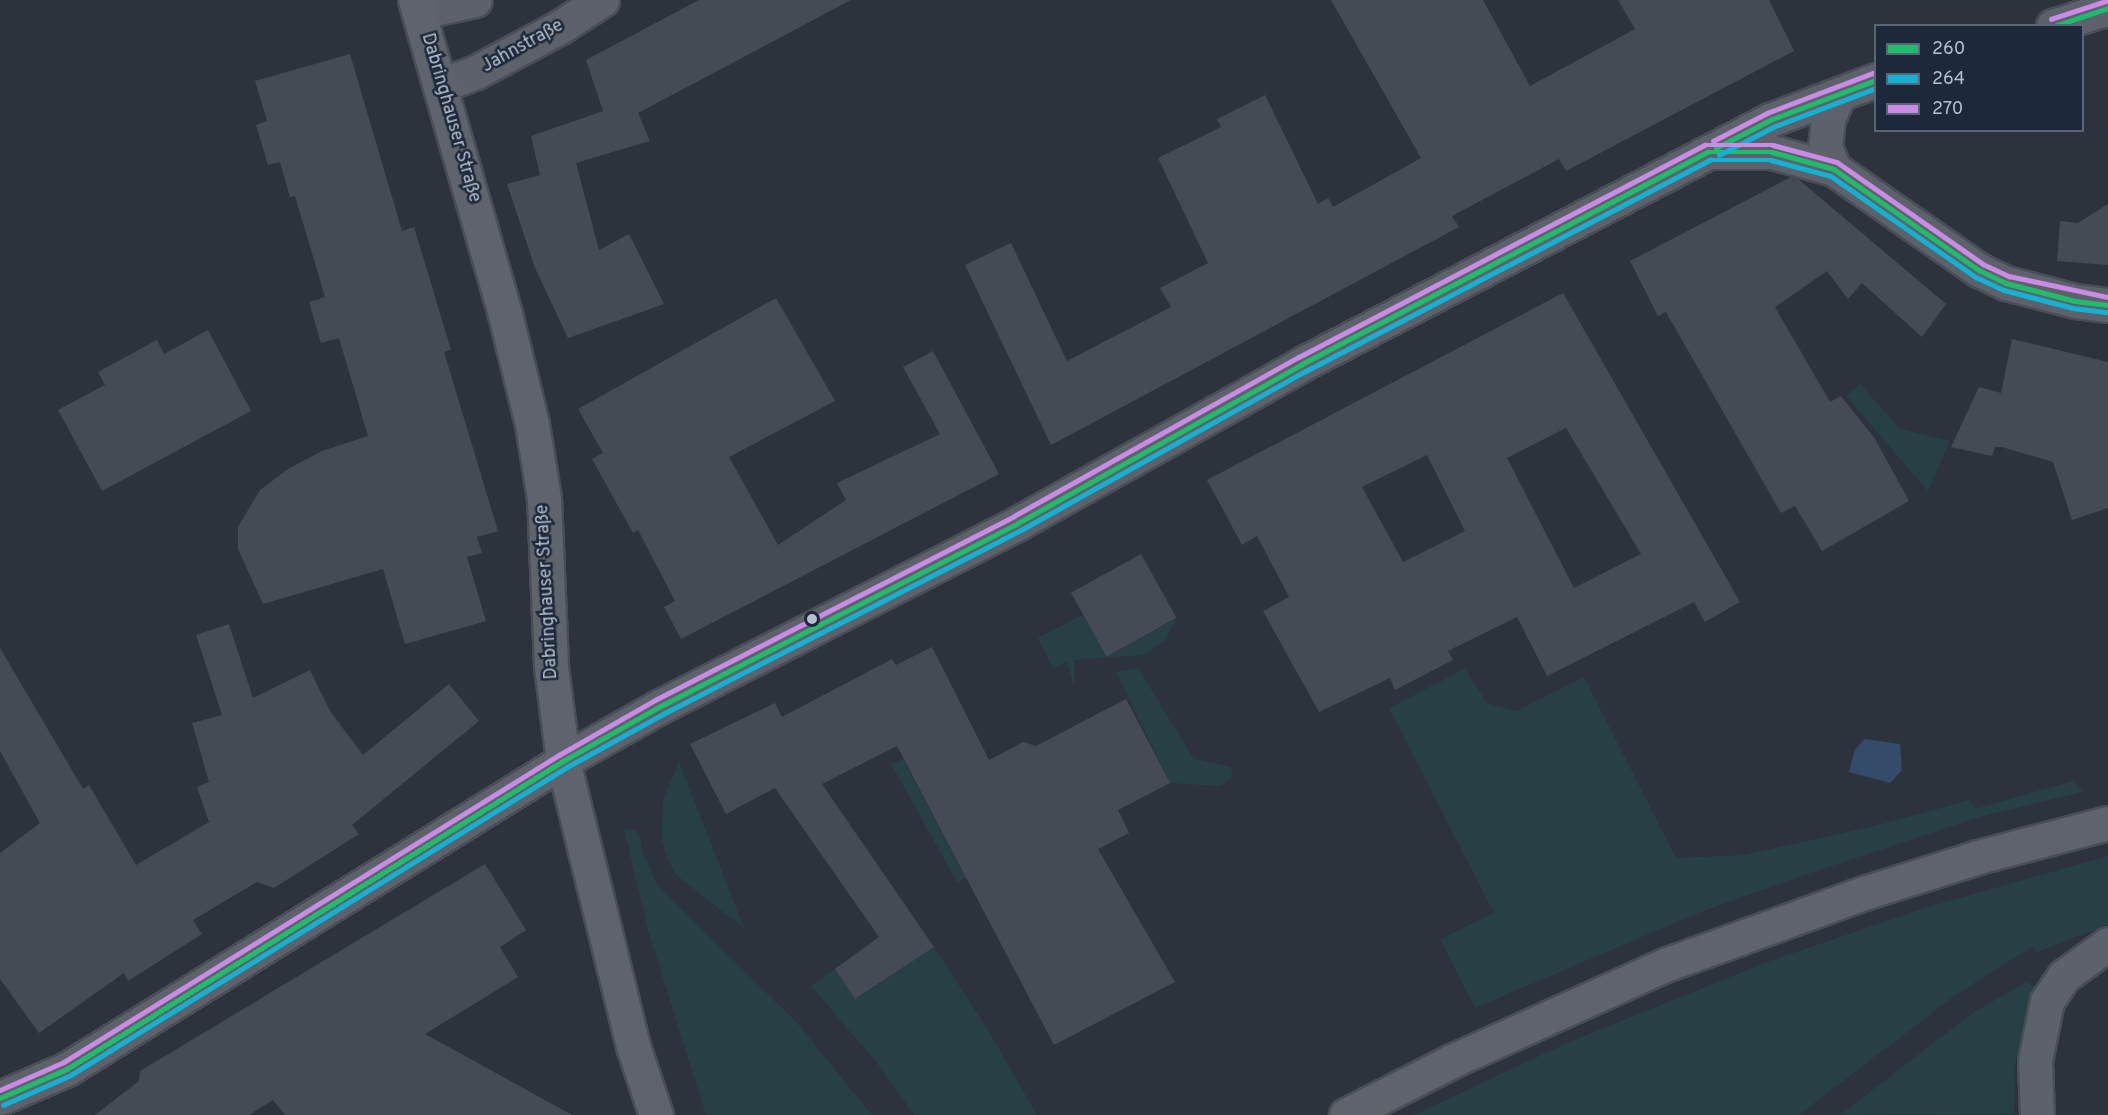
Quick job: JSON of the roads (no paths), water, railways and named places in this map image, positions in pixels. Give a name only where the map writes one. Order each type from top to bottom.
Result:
[{"type":"main road","name":"Dabringhauser Straße","points":[[417,6],[441,85],[532,424],[544,498],[551,666],[563,761],[633,1046],[656,1115]]},
{"type":"main road","points":[[1346,1115],[1452,1060],[1665,965],[1864,893],[1978,857],[2108,823]]},
{"type":"street","points":[[417,6],[475,0]]},
{"type":"street","name":"Jahnstraße","points":[[441,85],[497,61],[602,0]]},
{"type":"street","points":[[2059,24],[2108,8]]},
{"type":"street","points":[[0,1098],[67,1069],[563,761],[668,702],[1018,523],[1302,364],[1770,120],[1874,80]]},
{"type":"street","points":[[1834,169],[1825,147],[1828,119],[1839,94]]},
{"type":"street","points":[[1708,152],[1772,152],[1834,169],[1979,270],[2018,286],[2075,301],[2108,304]]},
{"type":"street","points":[[2037,1115],[2035,1061],[2047,1001],[2064,976],[2108,944]]},
{"type":"water","points":[[1865,739],[1900,744],[1902,770],[1890,783],[1849,772],[1855,749]]}]
